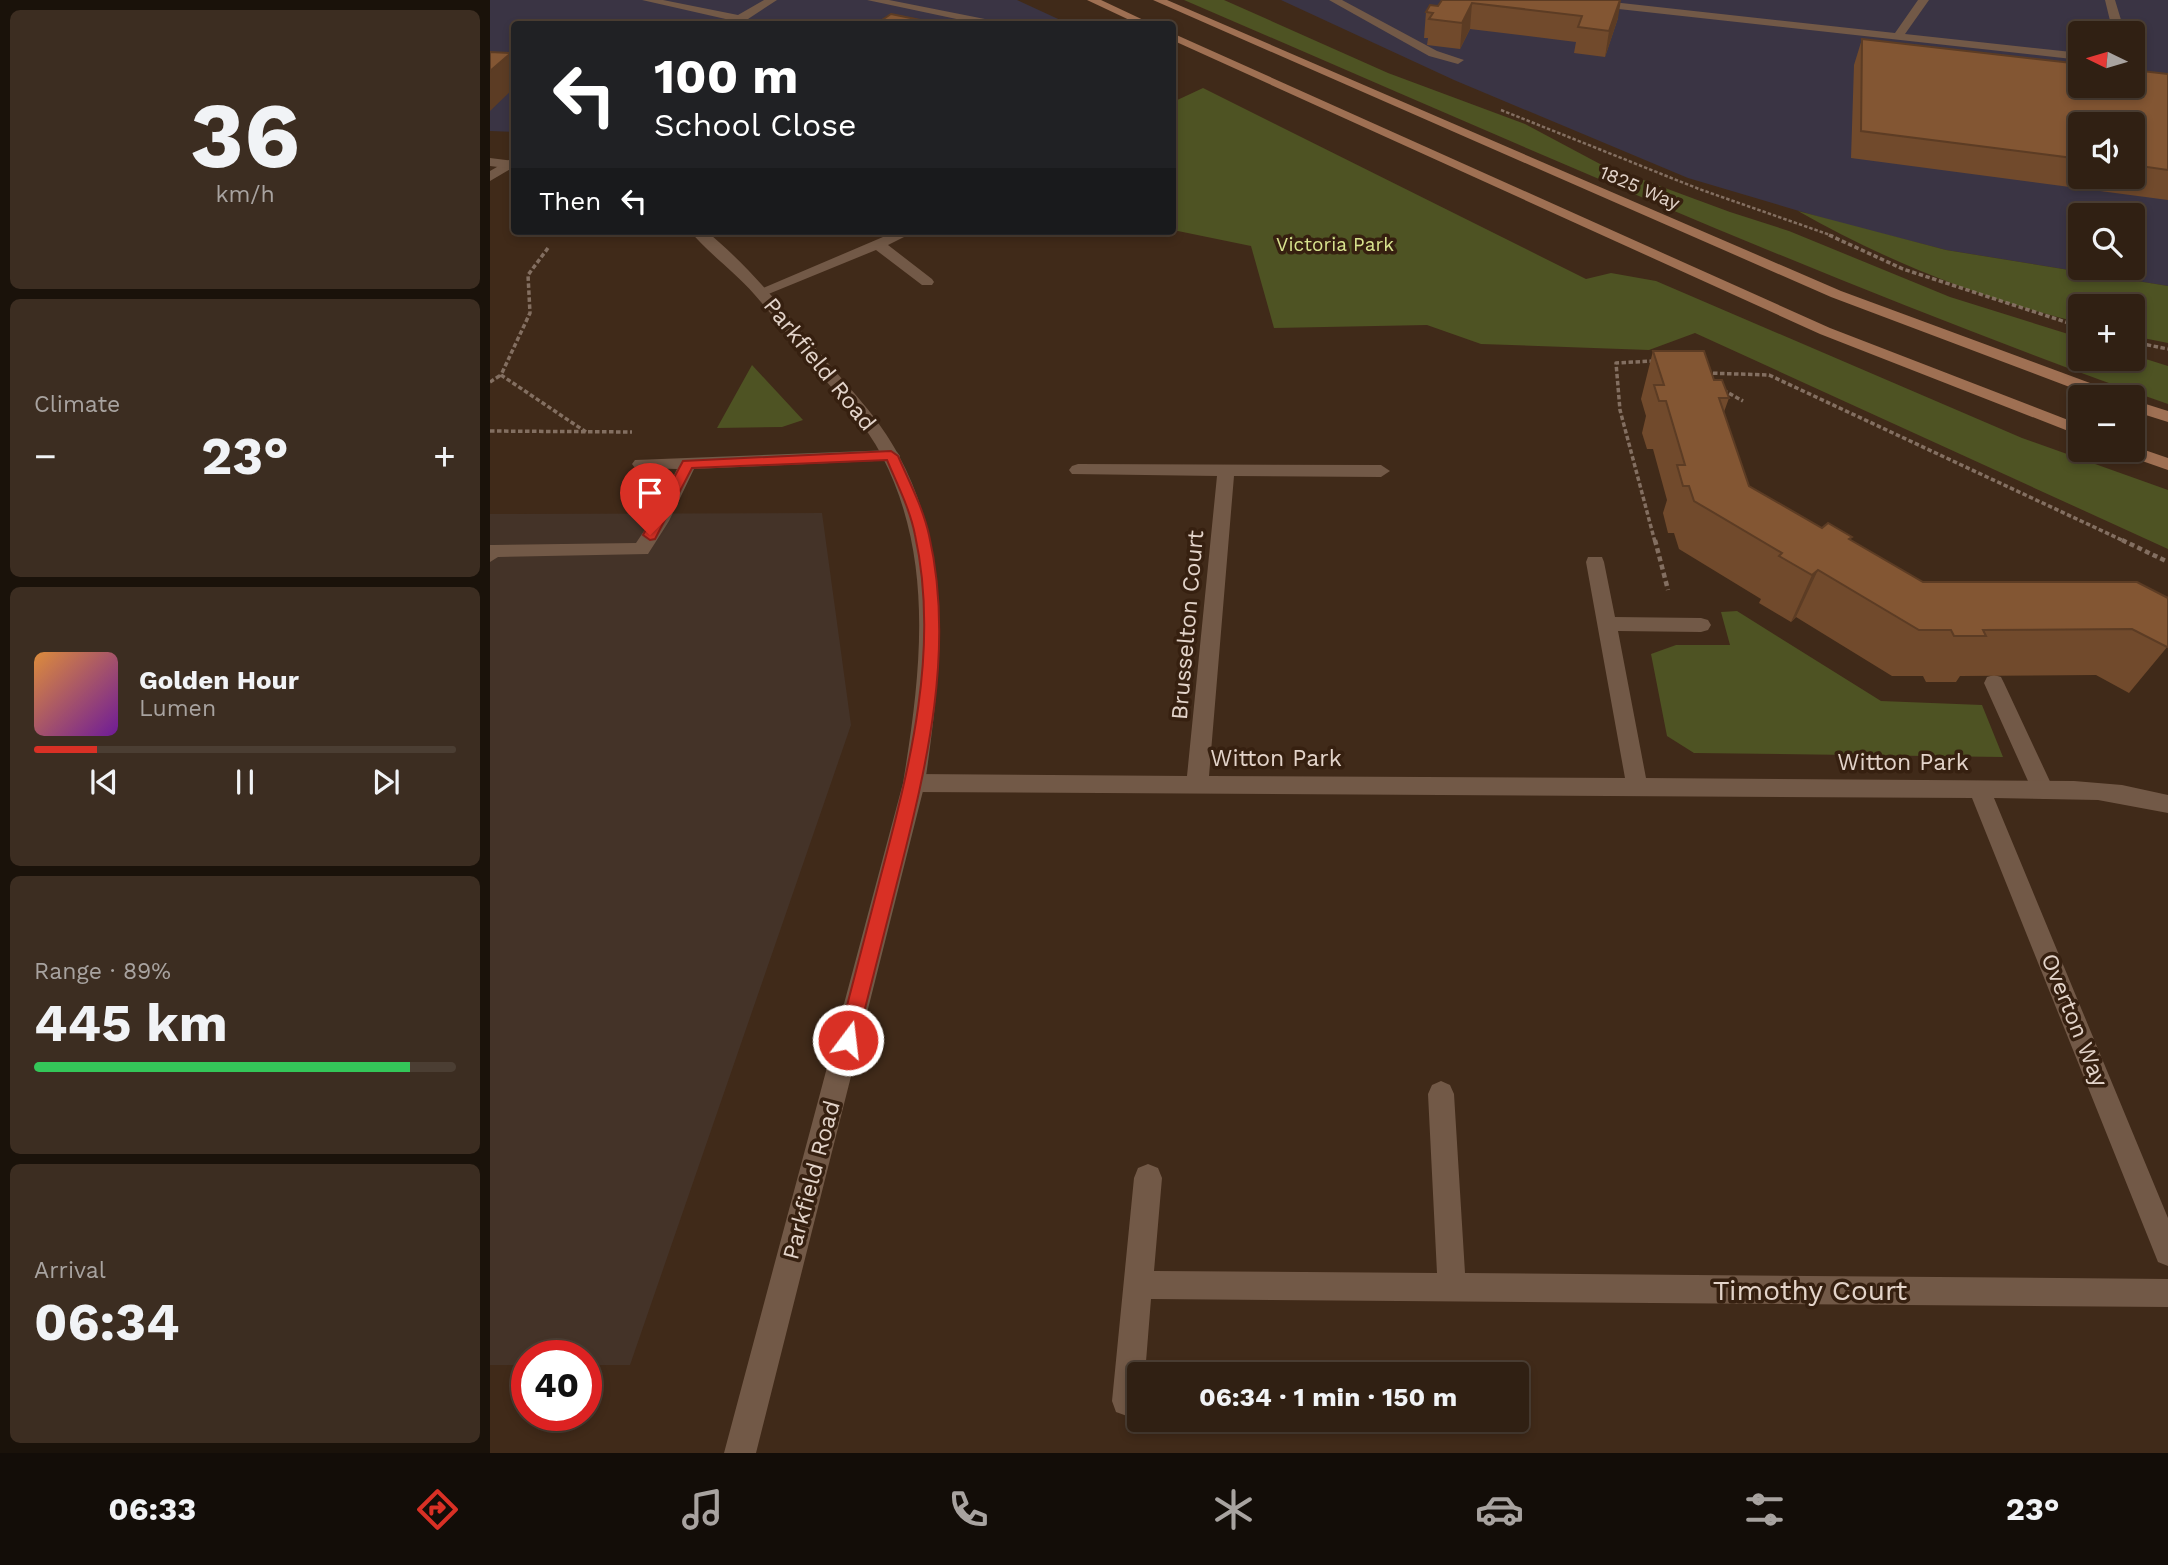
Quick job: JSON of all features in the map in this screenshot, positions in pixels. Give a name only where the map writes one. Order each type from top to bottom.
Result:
[{"type":"main road","points":[[1092,0],[1139,21]]},
{"type":"main road","name":"1825 Way","points":[[1158,0],[1836,295],[2079,385]]},
{"type":"main road","points":[[1176,38],[1825,331],[2068,426]]},
{"type":"main road","points":[[2145,409],[2168,417]]},
{"type":"main road","points":[[2145,456],[2168,464]]},
{"type":"street","points":[[647,0],[732,21]]},
{"type":"street","points":[[738,21],[772,0]]},
{"type":"street","points":[[872,0],[980,21]]},
{"type":"street","points":[[1334,0],[1433,54],[1458,60]]},
{"type":"street","points":[[1564,0],[2068,56]]},
{"type":"street","points":[[1676,13],[1679,0]]},
{"type":"street","points":[[1897,37],[1924,0]]},
{"type":"street","points":[[2110,0],[2116,21]]},
{"type":"street","points":[[490,162],[511,162]]},
{"type":"street","points":[[490,177],[511,163]]},
{"type":"street","name":"Parkfield Road","points":[[701,235],[761,292],[871,425],[891,456],[922,533],[930,586],[932,642],[928,697],[914,783],[740,1453]]},
{"type":"street","name":"Parkfield Road","points":[[761,292],[900,235]]},
{"type":"street","points":[[879,245],[927,282]]},
{"type":"street","points":[[641,464],[891,456]]},
{"type":"street","points":[[490,555],[493,551],[640,549],[660,521],[688,464]]},
{"type":"street","points":[[1078,470],[1381,471]]},
{"type":"street","name":"Brusselton Court","points":[[1197,784],[1226,470]]},
{"type":"street","points":[[1595,562],[1637,786]]},
{"type":"street","points":[[1607,624],[1701,625]]},
{"type":"street","points":[[1994,683],[2043,790]]},
{"type":"street","name":"Witton Park","points":[[914,783],[2043,790],[2099,791],[2148,798],[2168,804]]},
{"type":"street","name":"Overton Way","points":[[1979,789],[2168,1252]]},
{"type":"street","points":[[1441,1094],[1452,1287]]},
{"type":"street","points":[[1131,1362],[1148,1178]]},
{"type":"street","name":"Timothy Court","points":[[1138,1285],[2168,1293]]},
{"type":"path","points":[[1501,110],[1699,189],[1828,234],[1903,270],[2068,323]]},
{"type":"path","points":[[490,382],[501,375],[530,313],[528,275],[548,248]]},
{"type":"path","points":[[2145,344],[2168,349]]},
{"type":"path","points":[[1657,361],[1616,363],[1616,383],[1620,410],[1678,624]]},
{"type":"path","points":[[1703,372],[1769,375],[2168,562]]},
{"type":"path","points":[[501,375],[586,432]]},
{"type":"path","points":[[1722,389],[1743,401]]},
{"type":"path","points":[[490,431],[656,432],[641,464]]},
{"type":"shaded area","points":[[490,0],[1017,0],[1062,21],[511,21],[511,132],[490,131]]},
{"type":"shaded area","points":[[1281,0],[2168,0],[2168,286],[2131,280],[2145,280],[2145,203],[2068,203],[2068,270],[1946,250],[1836,222],[1688,178],[1454,80]]},
{"type":"shaded area","points":[[822,513],[851,725],[630,1365],[602,1365],[602,1340],[511,1340],[511,1365],[490,1365],[490,514]]},
{"type":"green space","points":[[1184,0],[1224,0],[1388,73],[1525,124],[1600,164],[1789,231],[1950,297],[2068,334],[2068,368],[1795,261]]},
{"type":"green space","name":"Victoria Park","points":[[1203,88],[1586,279],[1611,273],[1656,281],[2022,438],[2068,454],[2068,462],[2089,462],[2168,490],[2168,549],[1695,333],[1649,350],[1481,344],[1427,325],[1274,328],[1251,246],[1176,231],[1176,101]]},
{"type":"green space","points":[[1798,211],[1946,250],[2068,270],[2068,280],[2131,280],[2168,286],[2168,343],[2145,338],[2145,294],[2068,294],[2068,319],[1935,277]]},
{"type":"green space","points":[[2145,359],[2168,366],[2168,404],[2145,396],[2145,385],[2115,385],[2076,371],[2145,371]]},
{"type":"green space","points":[[752,365],[803,420],[782,427],[717,428]]},
{"type":"green space","points":[[1737,611],[1881,701],[1982,705],[2003,757],[1694,753],[1667,736],[1651,654],[1676,645],[1730,645],[1721,612]]},
{"type":"building","points":[[1442,0],[1620,0],[1609,31],[1578,27],[1582,16],[1472,3],[1462,23],[1429,19],[1433,13],[1426,12],[1430,5],[1438,6]]},
{"type":"building","points":[[891,14],[925,21],[880,21]]},
{"type":"building","points":[[1862,39],[2068,63],[2068,98],[2146,98],[2146,71],[2168,74],[2168,170],[2145,167],[2145,112],[2068,112],[2068,157],[1861,131]]},
{"type":"building","points":[[490,52],[511,53],[490,71]]},
{"type":"building","points":[[1653,351],[1704,351],[1714,380],[1722,380],[1729,398],[1719,398],[1749,486],[1822,528],[1828,523],[1852,537],[1849,539],[1923,582],[2137,582],[2168,598],[2168,646],[2132,629],[1983,630],[1986,636],[1954,636],[1951,630],[1919,630],[1818,570],[1812,575],[1779,556],[1782,553],[1694,501],[1689,486],[1683,486],[1677,465],[1685,465],[1666,401],[1659,401],[1654,385],[1664,385]]},
{"type":"route","points":[[650,535],[660,521],[688,464],[891,456],[907,492],[922,533],[930,586],[932,642],[928,697],[914,783],[848,1040]]}]
